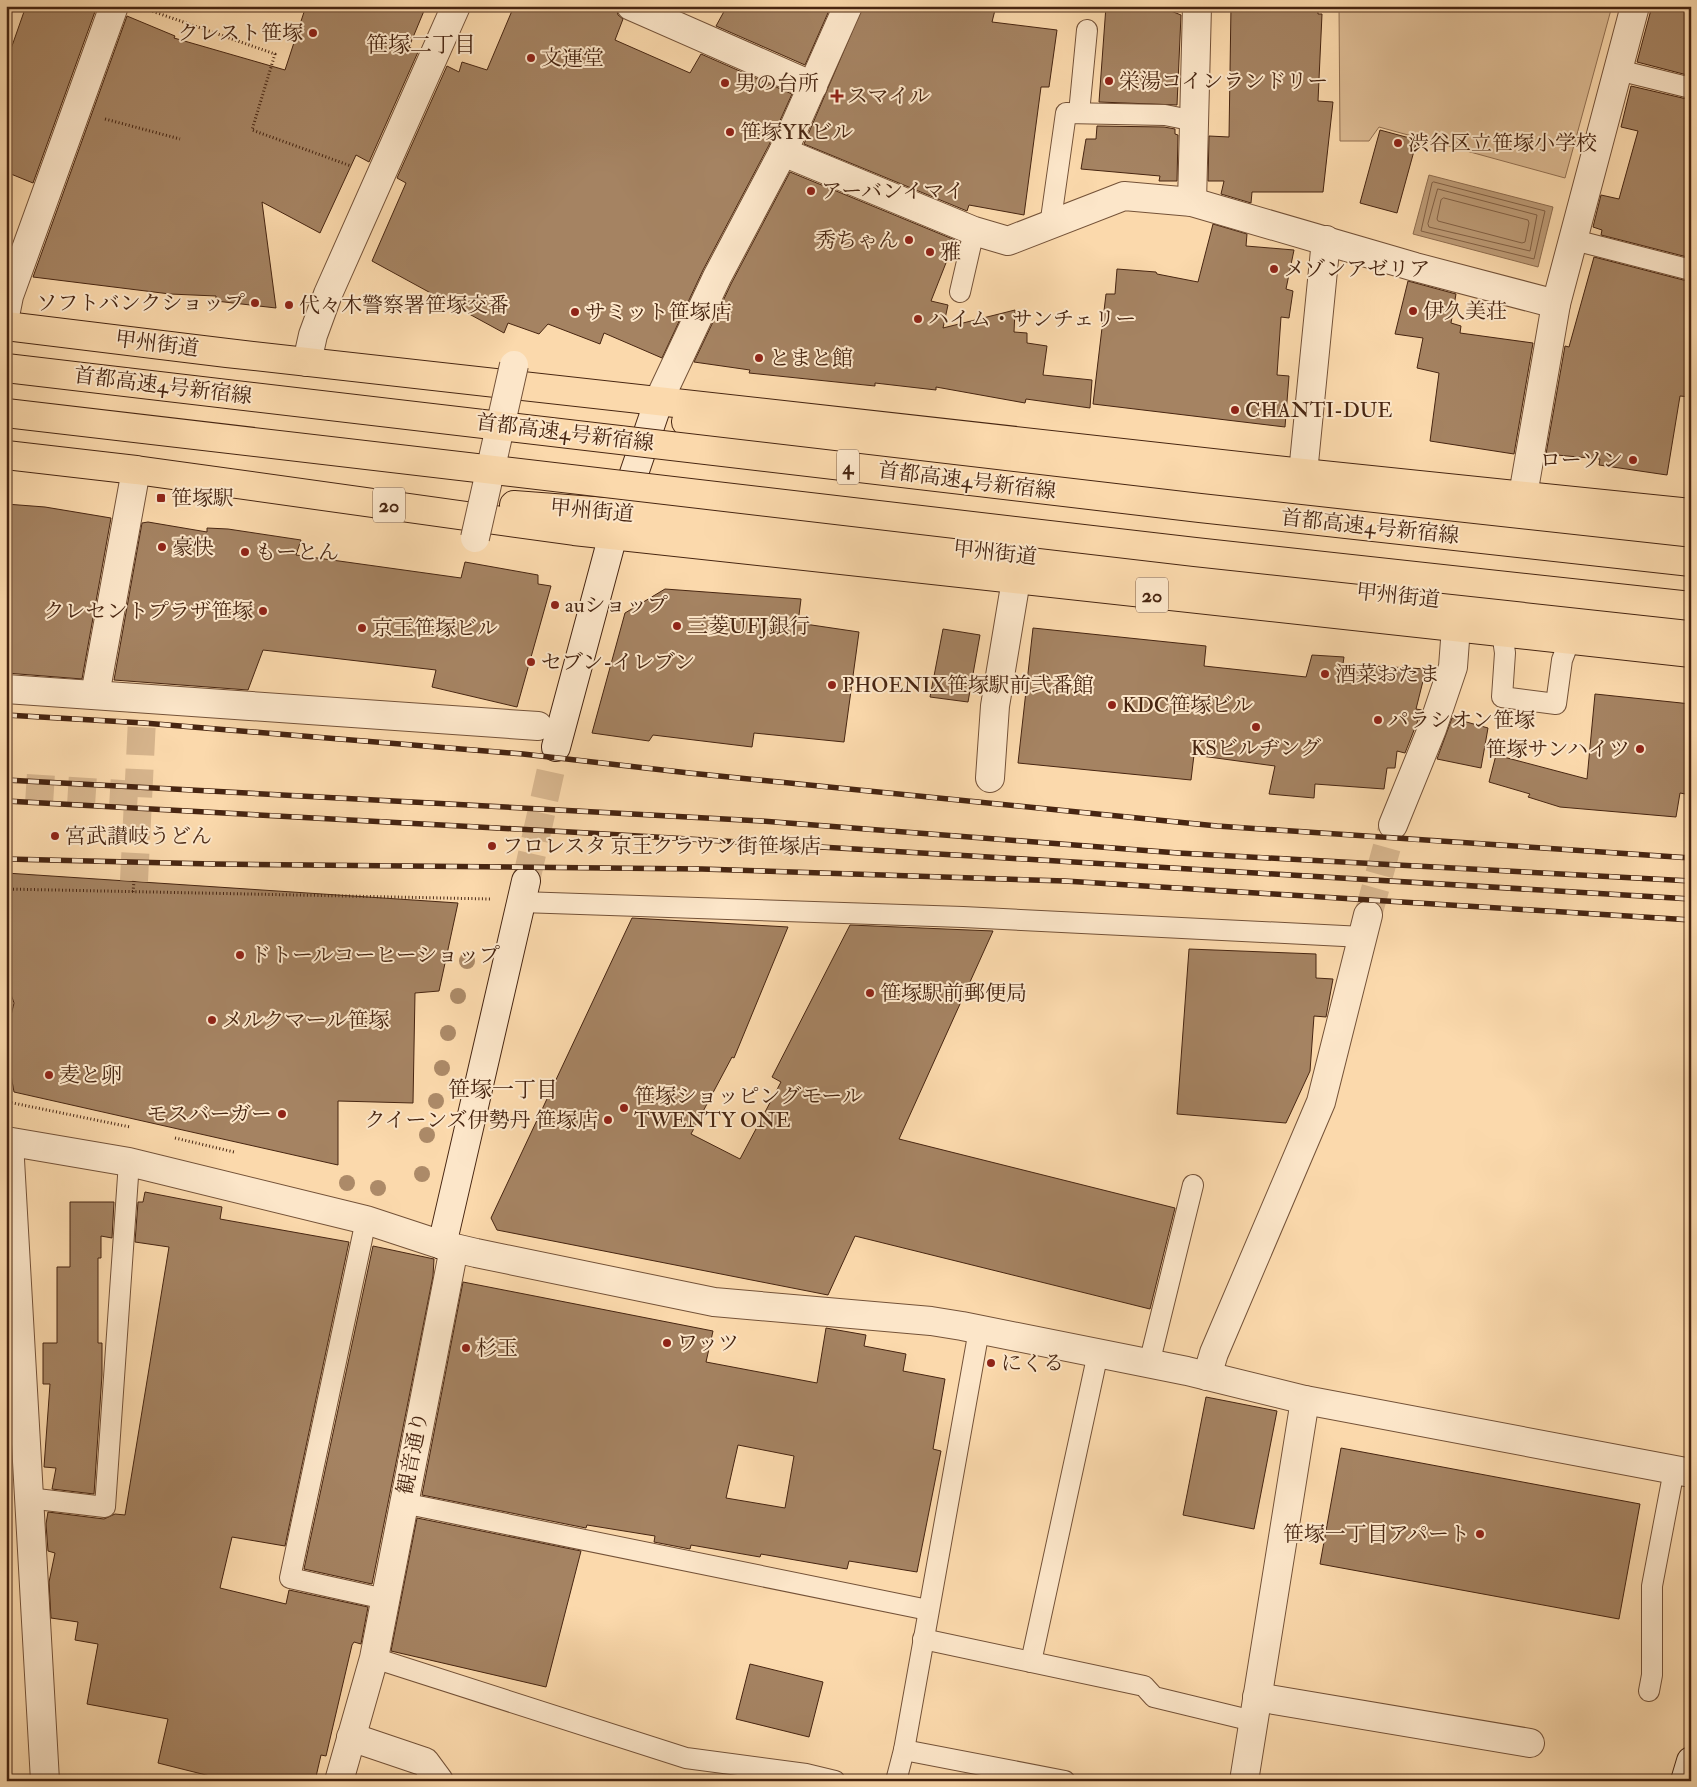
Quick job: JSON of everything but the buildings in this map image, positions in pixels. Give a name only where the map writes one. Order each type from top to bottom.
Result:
[{"type":"highway","name":"甲州街道","points":[[6,326],[308,362],[656,409],[982,456],[1213,484],[1691,536]]},
{"type":"highway","name":"首都高速4号新宿線","points":[[6,368],[1190,507],[1691,562]]},
{"type":"highway","points":[[656,409],[1691,513]]},
{"type":"highway","name":"首都高速4号新宿線","points":[[6,413],[1195,552],[1691,606]]},
{"type":"highway","name":"甲州街道","points":[[6,455],[298,492],[616,524],[973,551],[1691,628]]},
{"type":"highway","name":"20","points":[[616,524],[1016,580],[1691,653]]},
{"type":"street","points":[[6,311],[9,296],[114,6]]},
{"type":"street","points":[[308,362],[314,335],[328,294],[456,6]]},
{"type":"street","points":[[631,6],[813,86]]},
{"type":"street","points":[[556,747],[616,524],[656,409],[717,277],[783,152],[848,6]]},
{"type":"street","points":[[1192,202],[1197,6]]},
{"type":"street","points":[[1522,495],[1556,304],[1635,6]]},
{"type":"street","points":[[783,152],[974,231],[1008,241],[1124,196],[1192,202],[1415,267],[1556,304]]},
{"type":"street","points":[[1303,473],[1326,240]]},
{"type":"street","points":[[475,538],[514,366]]},
{"type":"street","points":[[95,695],[136,470]]},
{"type":"street","points":[[990,778],[995,706],[1016,580]]},
{"type":"street","points":[[1393,825],[1432,729],[1453,668],[1456,627]]},
{"type":"street","points":[[6,689],[538,726]]},
{"type":"street","name":"観音通り","points":[[339,1781],[374,1658],[448,1246],[515,894]]},
{"type":"street","points":[[1207,1376],[1214,1353],[1321,1102],[1365,926]]},
{"type":"street","points":[[44,1781],[8,1141],[129,1162],[366,1220],[448,1246],[714,1302],[930,1321],[1098,1353],[1207,1376],[1305,1400],[1683,1472]]},
{"type":"street","points":[[1244,1781],[1305,1400]]},
{"type":"street","points":[[1255,1709],[1530,1743]]},
{"type":"street","points":[[351,1737],[425,1762],[439,1781]]},
{"type":"street","points":[[1685,1781],[1691,1761]]},
{"type":"lane","points":[[1079,113],[1087,30]]},
{"type":"lane","points":[[1618,70],[1691,88]]},
{"type":"lane","points":[[1050,226],[1066,113],[1166,115],[1195,121]]},
{"type":"lane","points":[[960,292],[974,231]]},
{"type":"lane","points":[[1574,240],[1691,270]]},
{"type":"lane","points":[[1502,632],[1506,653],[1502,697],[1556,704],[1562,660],[1570,639]]},
{"type":"lane","points":[[515,894],[964,917],[1365,926]]},
{"type":"lane","points":[[28,1498],[105,1507],[129,1162]]},
{"type":"lane","points":[[1149,1364],[1193,1185]]},
{"type":"lane","points":[[366,1220],[290,1578],[385,1599]]},
{"type":"lane","points":[[896,1781],[904,1750],[978,1330]]},
{"type":"lane","points":[[1031,1662],[1098,1353]]},
{"type":"lane","points":[[1649,1690],[1652,1675],[1652,1586],[1683,1472]]},
{"type":"lane","points":[[403,1504],[928,1610]]},
{"type":"lane","points":[[923,1639],[1144,1686],[1154,1697],[1255,1709]]},
{"type":"lane","points":[[374,1658],[686,1758],[805,1778],[835,1781]]},
{"type":"lane","points":[[904,1750],[1066,1781]]},
{"type":"path","points":[[138,6],[275,54],[252,130],[379,176]]},
{"type":"path","points":[[75,112],[180,139]]},
{"type":"path","points":[[133,892],[134,881]]},
{"type":"path","points":[[6,889],[133,892],[515,894]]},
{"type":"path","points":[[6,1098],[8,1102]]},
{"type":"shaded area","points":[[1339,6],[1612,6],[1565,178],[1379,127],[1369,141],[1340,141]]},
{"type":"water","points":[[1429,175],[1553,207],[1538,267],[1413,234]]},
{"type":"tunnel","points":[[134,881],[143,699]]},
{"type":"tunnel","points":[[526,881],[556,747]]},
{"type":"tunnel","points":[[26,788],[138,795]]},
{"type":"tunnel","points":[[1368,915],[1393,825]]},
{"type":"railway","points":[[6,715],[144,723],[523,754],[689,773],[1217,826],[1691,858]]},
{"type":"railway","points":[[6,780],[761,821],[1178,853],[1691,881]]},
{"type":"railway","points":[[6,801],[588,833],[1691,899]]},
{"type":"railway","points":[[6,859],[213,864],[702,869],[1065,881],[1691,920]]},
{"type":"place","name":"クレスト笹塚","points":[[313,33]]},
{"type":"place","name":"文運堂","points":[[531,58]]},
{"type":"place","name":"栄湯コインランドリー","points":[[1109,81]]},
{"type":"place","name":"男の台所","points":[[725,83]]},
{"type":"place","name":"スマイル","points":[[837,96]]},
{"type":"place","name":"笹塚YKビル","points":[[730,132]]},
{"type":"place","name":"渋谷区立笹塚小学校","points":[[1398,143]]},
{"type":"place","name":"アーバンイマイ","points":[[811,191]]},
{"type":"place","name":"秀ちゃん","points":[[909,240]]},
{"type":"place","name":"雅","points":[[930,252]]},
{"type":"place","name":"メゾンアゼリア","points":[[1274,269]]},
{"type":"place","name":"ソフトバンクショップ","points":[[255,303]]},
{"type":"place","name":"代々木警察署笹塚交番","points":[[289,305]]},
{"type":"place","name":"伊久美荘","points":[[1413,311]]},
{"type":"place","name":"サミット笹塚店","points":[[575,312]]},
{"type":"place","name":"ハイム・サンチェリー","points":[[918,319]]},
{"type":"place","name":"とまと館","points":[[759,358]]},
{"type":"place","name":"CHANTI-DUE","points":[[1235,410]]},
{"type":"place","name":"ローソン","points":[[1633,460]]},
{"type":"place","name":"笹塚駅","points":[[161,498]]},
{"type":"place","name":"豪快","points":[[162,547]]},
{"type":"place","name":"もーとん","points":[[245,552]]},
{"type":"place","name":"auショップ","points":[[555,605]]},
{"type":"place","name":"クレセントプラザ笹塚","points":[[263,611]]},
{"type":"place","name":"三菱UFJ銀行","points":[[677,626]]},
{"type":"place","name":"京王笹塚ビル","points":[[362,628]]},
{"type":"place","name":"セブン-イレブン","points":[[531,662]]},
{"type":"place","name":"酒菜おたま","points":[[1325,674]]},
{"type":"place","name":"PHOENIX笹塚駅前弐番館","points":[[832,685]]},
{"type":"place","name":"KDC笹塚ビル","points":[[1112,705]]},
{"type":"place","name":"パラシオン笹塚","points":[[1378,720]]},
{"type":"place","name":"KSビルヂング","points":[[1256,727]]},
{"type":"place","name":"笹塚サンハイツ","points":[[1640,749]]},
{"type":"place","name":"宮武讃岐うどん","points":[[55,836]]},
{"type":"place","name":"フロレスタ 京王クラウン街笹塚店","points":[[492,846]]},
{"type":"place","name":"ドトールコーヒーショップ","points":[[240,955]]},
{"type":"place","name":"笹塚駅前郵便局","points":[[870,993]]},
{"type":"place","name":"メルクマール笹塚","points":[[212,1020]]},
{"type":"place","name":"麦と卵","points":[[49,1075]]},
{"type":"place","name":"笹塚ショッピングモール TWENTY ONE","points":[[624,1108]]},
{"type":"place","name":"モスバーガー","points":[[282,1114]]},
{"type":"place","name":"クイーンズ伊勢丹 笹塚店","points":[[608,1120]]},
{"type":"place","name":"ワッツ","points":[[667,1343]]},
{"type":"place","name":"杉玉","points":[[466,1348]]},
{"type":"place","name":"にくる","points":[[991,1363]]},
{"type":"place","name":"笹塚一丁目アパート","points":[[1480,1534]]},
{"type":"district","name":"笹塚二丁目","points":[[421,45]]},
{"type":"district","name":"笹塚一丁目","points":[[503,1090]]}]
